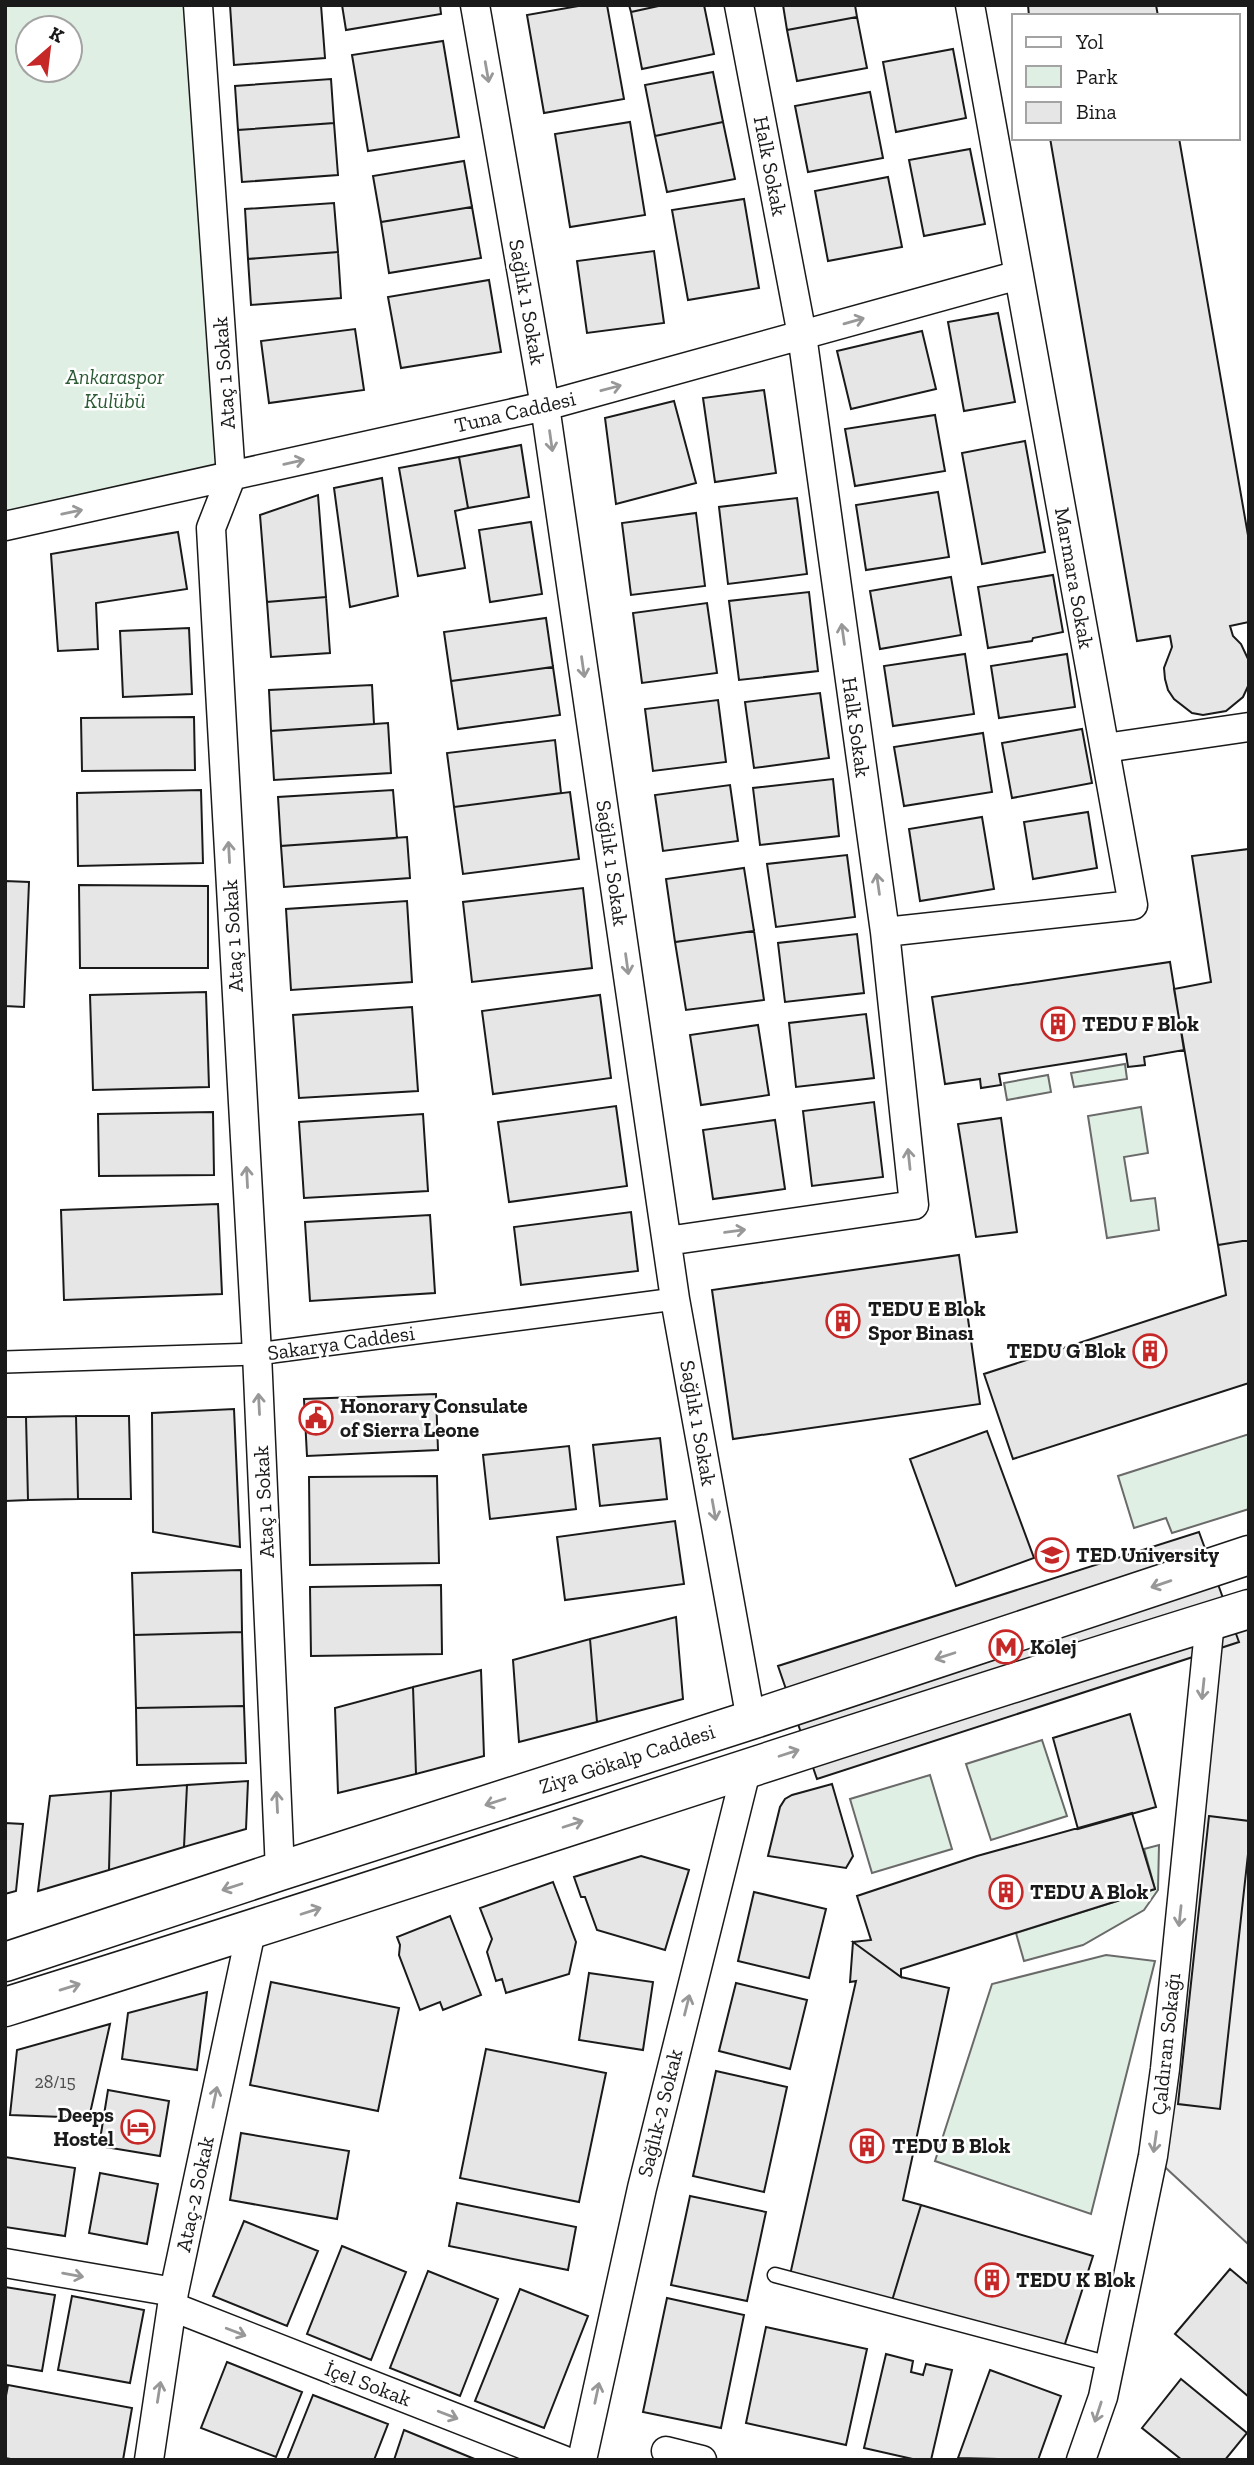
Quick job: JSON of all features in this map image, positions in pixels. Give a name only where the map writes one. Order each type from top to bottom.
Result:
[{"type":"main road","name":"Ziya Gökalp Caddesi","points":[[5,1962],[1249,1555]]},
{"type":"main road","points":[[5,2007],[251,1931],[747,1767],[1249,1609]]},
{"type":"street","name":"Ataç 1 Sokak","points":[[198,5],[231,477],[211,528],[257,1354],[280,1871]]},
{"type":"street","name":"Sağlık 1 Sokak","points":[[475,5],[545,406],[675,1299],[751,1720]]},
{"type":"street","name":"Halk Sokak","points":[[667,1241],[914,1205],[885,932],[802,335],[739,5]]},
{"type":"street","name":"Marmara Sokak","points":[[885,932],[1133,905],[970,5]]},
{"type":"street","name":"Tuna Caddesi","points":[[5,526],[545,406],[1019,275]]},
{"type":"street","points":[[1105,748],[1249,727]]},
{"type":"street","name":"Sakarya Caddesi","points":[[5,1362],[257,1354],[675,1299]]},
{"type":"street","name":"Çaldıran Sokağı","points":[[1086,2457],[1103,2397],[1153,2156],[1165,2069],[1210,1621]]},
{"type":"street","name":"Sağlık-2 Sokak","points":[[582,2460],[642,2188],[747,1767]]},
{"type":"street","name":"Ataç-2 Sokak","points":[[149,2460],[173,2300],[251,1931]]},
{"type":"street","name":"İçel Sokak","points":[[5,2263],[173,2300],[563,2460]]},
{"type":"street","points":[[666,2451],[702,2460]]},
{"type":"lane","points":[[775,2275],[1110,2364]]},
{"type":"green space","name":"Ankaraspor Kulübü","points":[[5,5],[198,5],[231,477],[5,526]]},
{"type":"green space","points":[[1125,1064],[1127,1079],[1074,1087],[1071,1073]]},
{"type":"green space","points":[[1048,1075],[1051,1092],[1007,1100],[1004,1083]]},
{"type":"green space","points":[[1141,1107],[1148,1153],[1124,1157],[1131,1201],[1155,1198],[1159,1230],[1107,1238],[1088,1116]]},
{"type":"green space","points":[[1249,1434],[1249,1509],[1172,1533],[1166,1518],[1134,1528],[1118,1476]]},
{"type":"green space","points":[[1042,1740],[1067,1816],[991,1840],[966,1764]]},
{"type":"green space","points":[[930,1775],[952,1849],[872,1873],[850,1799]]},
{"type":"green space","points":[[1159,1845],[1158,1890],[1144,1910],[1083,1945],[1024,1961],[1016,1933],[1155,1889],[1144,1849]]},
{"type":"green space","points":[[1106,1955],[1155,1961],[1091,2214],[935,2161],[992,1984]]},
{"type":"shaded area","points":[[1249,1609],[1249,2245],[1153,2156],[1210,1621]]},
{"type":"building","points":[[230,5],[321,5],[325,58],[234,65]]},
{"type":"building","points":[[342,5],[440,5],[441,14],[346,30]]},
{"type":"building","points":[[584,5],[607,5],[624,99],[544,113],[527,15]]},
{"type":"building","points":[[629,5],[663,5],[631,12]]},
{"type":"building","points":[[663,5],[704,5],[714,54],[642,69],[631,12]]},
{"type":"building","points":[[783,5],[855,5],[857,17],[787,30]]},
{"type":"building","points":[[1028,5],[1156,5],[1158,14],[1029,14]]},
{"type":"building","points":[[857,17],[867,68],[797,81],[787,30]]},
{"type":"building","points":[[443,41],[459,137],[368,151],[352,55]]},
{"type":"building","points":[[953,49],[966,118],[896,132],[883,62]]},
{"type":"building","points":[[713,72],[723,122],[655,136],[645,85]]},
{"type":"building","points":[[331,79],[334,123],[238,130],[235,86]]},
{"type":"building","points":[[870,92],[883,158],[808,172],[795,106]]},
{"type":"building","points":[[630,122],[645,215],[570,227],[555,134]]},
{"type":"building","points":[[723,122],[735,179],[667,192],[655,136]]},
{"type":"building","points":[[334,123],[338,175],[242,182],[238,130]]},
{"type":"building","points":[[1050,140],[1179,140],[1249,541],[1249,622],[1230,626],[1233,636],[1241,644],[1249,661],[1249,684],[1243,697],[1226,711],[1203,715],[1192,713],[1174,699],[1168,690],[1164,668],[1172,647],[1170,636],[1137,641]]},
{"type":"building","points":[[970,149],[985,224],[924,236],[909,160]]},
{"type":"building","points":[[464,161],[472,207],[381,222],[373,176]]},
{"type":"building","points":[[888,177],[902,247],[828,261],[815,191]]},
{"type":"building","points":[[744,199],[759,288],[688,300],[672,210]]},
{"type":"building","points":[[334,203],[338,252],[248,259],[245,209]]},
{"type":"building","points":[[472,207],[481,258],[389,273],[381,222]]},
{"type":"building","points":[[654,251],[664,323],[587,333],[577,261]]},
{"type":"building","points":[[338,252],[341,298],[251,305],[248,259]]},
{"type":"building","points":[[489,280],[501,352],[401,368],[388,297]]},
{"type":"building","points":[[998,313],[1015,402],[964,411],[948,322]]},
{"type":"building","points":[[355,329],[364,390],[269,403],[261,341]]},
{"type":"building","points":[[922,331],[936,389],[851,409],[837,351]]},
{"type":"building","points":[[764,390],[776,473],[715,482],[703,398]]},
{"type":"building","points":[[674,401],[696,483],[616,504],[605,418]]},
{"type":"building","points":[[935,415],[945,471],[855,486],[845,429]]},
{"type":"building","points":[[1025,441],[1045,552],[982,564],[962,453]]},
{"type":"building","points":[[521,445],[529,497],[468,508],[459,457]]},
{"type":"building","points":[[459,457],[468,508],[455,511],[465,568],[418,576],[399,468]]},
{"type":"building","points":[[382,478],[398,596],[350,607],[334,488]]},
{"type":"building","points":[[938,492],[949,557],[866,570],[856,505]]},
{"type":"building","points":[[318,495],[326,597],[267,602],[260,515]]},
{"type":"building","points":[[797,498],[807,574],[728,584],[719,507]]},
{"type":"building","points":[[696,513],[705,586],[631,595],[622,523]]},
{"type":"building","points":[[531,522],[542,594],[490,602],[479,530]]},
{"type":"building","points":[[178,532],[187,589],[96,603],[98,649],[58,651],[51,554]]},
{"type":"building","points":[[1053,575],[1063,632],[1033,638],[1032,641],[988,648],[978,587]]},
{"type":"building","points":[[951,577],[961,635],[880,649],[870,591]]},
{"type":"building","points":[[809,592],[818,671],[739,680],[729,601]]},
{"type":"building","points":[[326,597],[330,653],[271,657],[267,602]]},
{"type":"building","points":[[707,603],[717,673],[642,683],[633,613]]},
{"type":"building","points":[[546,618],[553,667],[451,681],[444,632]]},
{"type":"building","points":[[189,628],[192,694],[123,697],[120,631]]},
{"type":"building","points":[[965,654],[974,714],[893,726],[884,666]]},
{"type":"building","points":[[1067,654],[1075,707],[999,718],[991,666]]},
{"type":"building","points":[[553,667],[560,715],[458,729],[451,681]]},
{"type":"building","points":[[372,685],[374,724],[271,731],[269,690]]},
{"type":"building","points":[[820,693],[829,758],[754,768],[745,702]]},
{"type":"building","points":[[718,700],[726,762],[653,771],[645,709]]},
{"type":"building","points":[[194,717],[195,770],[82,771],[81,718]]},
{"type":"building","points":[[388,723],[391,773],[274,780],[271,731]]},
{"type":"building","points":[[1082,729],[1092,783],[1012,798],[1002,743]]},
{"type":"building","points":[[983,733],[992,792],[904,806],[894,747]]},
{"type":"building","points":[[555,740],[561,793],[454,807],[447,753]]},
{"type":"building","points":[[833,779],[839,836],[760,845],[753,788]]},
{"type":"building","points":[[730,785],[738,841],[663,851],[655,795]]},
{"type":"building","points":[[201,790],[203,863],[78,866],[77,793]]},
{"type":"building","points":[[393,790],[397,838],[281,846],[278,797]]},
{"type":"building","points":[[570,792],[579,859],[463,874],[454,807]]},
{"type":"building","points":[[1088,812],[1097,868],[1033,879],[1024,822]]},
{"type":"building","points":[[982,817],[994,889],[920,901],[909,829]]},
{"type":"building","points":[[407,837],[410,878],[284,887],[281,846]]},
{"type":"building","points":[[1249,849],[1249,1240],[1218,1245],[1174,989],[1211,982],[1192,856]]},
{"type":"building","points":[[847,855],[855,917],[776,927],[767,864]]},
{"type":"building","points":[[744,868],[754,931],[675,942],[666,879]]},
{"type":"building","points":[[5,881],[29,882],[24,1007],[5,1006]]},
{"type":"building","points":[[79,885],[208,886],[208,968],[80,968]]},
{"type":"building","points":[[583,888],[592,968],[472,982],[463,902]]},
{"type":"building","points":[[407,901],[412,982],[291,990],[286,909]]},
{"type":"building","points":[[754,931],[764,1000],[686,1010],[675,942]]},
{"type":"building","points":[[857,934],[864,993],[785,1002],[778,943]]},
{"type":"building","name":"TEDU F Blok","points":[[1170,962],[1184,1050],[1144,1057],[1145,1065],[1128,1067],[1126,1054],[999,1074],[1001,1085],[981,1088],[980,1079],[945,1084],[932,997]]},
{"type":"building","points":[[206,992],[209,1087],[93,1090],[90,995]]},
{"type":"building","points":[[600,995],[611,1078],[493,1094],[482,1011]]},
{"type":"building","points":[[412,1007],[418,1091],[299,1098],[293,1015]]},
{"type":"building","points":[[866,1014],[874,1078],[796,1087],[789,1023]]},
{"type":"building","points":[[758,1025],[769,1095],[701,1105],[690,1035]]},
{"type":"building","points":[[874,1102],[883,1177],[812,1186],[803,1111]]},
{"type":"building","points":[[616,1106],[627,1186],[509,1202],[498,1122]]},
{"type":"building","points":[[213,1112],[214,1175],[99,1176],[98,1114]]},
{"type":"building","points":[[423,1114],[428,1191],[304,1198],[299,1122]]},
{"type":"building","points":[[1001,1118],[1017,1232],[976,1237],[958,1124]]},
{"type":"building","points":[[775,1120],[785,1189],[713,1199],[703,1130]]},
{"type":"building","points":[[218,1204],[222,1294],[64,1300],[61,1210]]},
{"type":"building","points":[[631,1212],[638,1271],[521,1285],[514,1227]]},
{"type":"building","points":[[430,1215],[435,1293],[310,1301],[305,1222]]},
{"type":"building","name":"TEDU G Blok","points":[[1249,1240],[1249,1383],[1013,1459],[984,1374],[1226,1295],[1218,1245]]},
{"type":"building","name":"TEDU E Blok Spor Binası","points":[[959,1255],[980,1404],[733,1439],[712,1290]]},
{"type":"building","points":[[436,1394],[438,1450],[307,1456],[304,1399]]},
{"type":"building","points":[[234,1409],[240,1547],[153,1532],[152,1413]]},
{"type":"building","points":[[76,1416],[78,1499],[28,1500],[26,1417]]},
{"type":"building","points":[[76,1416],[129,1416],[131,1499],[78,1499]]},
{"type":"building","points":[[5,1417],[26,1417],[28,1500],[5,1501]]},
{"type":"building","points":[[987,1431],[1034,1558],[956,1586],[910,1459]]},
{"type":"building","points":[[660,1438],[667,1499],[600,1506],[593,1445]]},
{"type":"building","points":[[569,1446],[576,1509],[490,1519],[483,1455]]},
{"type":"building","points":[[437,1476],[439,1563],[310,1565],[309,1477]]},
{"type":"building","points":[[675,1521],[684,1584],[565,1600],[557,1537]]},
{"type":"building","name":"Kolej","points":[[1199,1532],[1239,1642],[817,1779],[778,1666]]},
{"type":"building","points":[[241,1570],[242,1632],[134,1635],[132,1573]]},
{"type":"building","points":[[441,1585],[442,1654],[311,1656],[310,1587]]},
{"type":"building","points":[[676,1617],[683,1699],[597,1722],[590,1639]]},
{"type":"building","points":[[242,1632],[244,1706],[136,1708],[134,1635]]},
{"type":"building","points":[[590,1639],[597,1722],[519,1742],[513,1660]]},
{"type":"building","points":[[481,1670],[484,1756],[416,1774],[413,1687]]},
{"type":"building","points":[[413,1687],[416,1774],[338,1793],[335,1708]]},
{"type":"building","points":[[244,1706],[246,1763],[137,1765],[136,1708]]},
{"type":"building","points":[[1130,1714],[1156,1807],[1078,1829],[1053,1738]]},
{"type":"building","points":[[248,1781],[246,1829],[184,1847],[187,1785]]},
{"type":"building","points":[[832,1784],[853,1856],[846,1868],[768,1856],[780,1807],[785,1799]]},
{"type":"building","points":[[187,1785],[184,1847],[109,1870],[111,1791]]},
{"type":"building","points":[[111,1791],[109,1870],[38,1891],[50,1796]]},
{"type":"building","name":"TEDU A Blok","points":[[1132,1813],[1155,1889],[901,1969],[901,1977],[853,1942],[871,1940],[857,1896],[977,1856]]},
{"type":"building","points":[[1209,1816],[1249,1821],[1249,1845],[1220,2109],[1178,2104]]},
{"type":"building","points":[[5,1823],[23,1824],[16,1891],[5,1894]]},
{"type":"building","points":[[641,1856],[689,1870],[665,1950],[597,1930],[585,1897],[581,1897],[574,1877]]},
{"type":"building","points":[[553,1882],[576,1942],[569,1974],[506,1993],[502,1979],[496,1981],[487,1952],[492,1939],[480,1908]]},
{"type":"building","points":[[754,1892],[826,1909],[809,1978],[738,1961]]},
{"type":"building","points":[[450,1916],[481,1995],[443,2010],[440,2002],[420,2010],[399,1955],[397,1937]]},
{"type":"building","name":"TEDU B Blok","points":[[853,1942],[901,1977],[949,1988],[903,2200],[921,2205],[891,2304],[790,2275],[856,1981],[850,1982]]},
{"type":"building","points":[[589,1973],[653,1982],[643,2050],[579,2040]]},
{"type":"building","points":[[271,1982],[399,2008],[378,2111],[250,2085]]},
{"type":"building","points":[[736,1983],[807,2000],[790,2069],[719,2051]]},
{"type":"building","points":[[207,1992],[197,2070],[122,2059],[128,2013]]},
{"type":"building","points":[[110,2024],[89,2118],[10,2115],[17,2050]]},
{"type":"building","points":[[486,2049],[606,2073],[579,2202],[460,2178]]},
{"type":"building","points":[[716,2071],[787,2087],[764,2192],[693,2176]]},
{"type":"building","points":[[108,2090],[169,2101],[160,2156],[99,2146]]},
{"type":"building","points":[[241,2133],[349,2151],[337,2219],[230,2200]]},
{"type":"building","points":[[5,2157],[75,2168],[65,2236],[5,2227]]},
{"type":"building","points":[[100,2173],[158,2184],[147,2244],[89,2233]]},
{"type":"building","points":[[690,2196],[766,2212],[747,2301],[671,2285]]},
{"type":"building","points":[[457,2203],[576,2227],[568,2270],[449,2246]]},
{"type":"building","name":"TEDU K Blok","points":[[921,2205],[1093,2256],[1063,2350],[891,2304]]},
{"type":"building","points":[[244,2221],[318,2251],[287,2326],[213,2296]]},
{"type":"building","points":[[342,2246],[406,2272],[371,2360],[307,2334]]},
{"type":"building","points":[[1230,2269],[1249,2285],[1249,2397],[1175,2334]]},
{"type":"building","points":[[428,2271],[498,2299],[460,2396],[390,2368]]},
{"type":"building","points":[[5,2287],[55,2295],[42,2371],[5,2365]]},
{"type":"building","points":[[520,2289],[588,2316],[544,2428],[475,2401]]},
{"type":"building","points":[[72,2296],[144,2310],[130,2383],[58,2370]]},
{"type":"building","points":[[667,2298],[744,2315],[721,2428],[643,2412]]},
{"type":"building","points":[[766,2327],[867,2349],[846,2445],[746,2423]]},
{"type":"building","points":[[886,2354],[913,2361],[911,2372],[923,2375],[926,2364],[952,2370],[931,2460],[917,2460],[864,2448]]},
{"type":"building","points":[[227,2362],[302,2392],[276,2457],[201,2428]]},
{"type":"building","points":[[990,2370],[1061,2396],[1038,2460],[958,2458]]},
{"type":"building","points":[[1181,2379],[1247,2433],[1225,2460],[1182,2460],[1142,2428]]},
{"type":"building","points":[[8,2385],[132,2408],[123,2460],[5,2458],[5,2401]]},
{"type":"building","points":[[313,2395],[388,2424],[374,2460],[287,2460]]},
{"type":"building","points":[[404,2430],[477,2460],[394,2460]]},
{"type":"place","name":"TEDU F Blok","points":[[1058,1024]]},
{"type":"place","name":"TEDU E Blok Spor Binası","points":[[843,1321]]},
{"type":"place","name":"TEDU G Blok","points":[[1150,1351]]},
{"type":"place","name":"Honorary Consulate of Sierra Leone","points":[[316,1418]]},
{"type":"place","name":"TED University","points":[[1052,1555]]},
{"type":"place","name":"Kolej","points":[[1006,1647]]},
{"type":"place","name":"TEDU A Blok","points":[[1006,1892]]},
{"type":"place","name":"Deeps Hostel","points":[[138,2127]]},
{"type":"place","name":"TEDU B Blok","points":[[867,2146]]},
{"type":"place","name":"TEDU K Blok","points":[[992,2280]]}]
